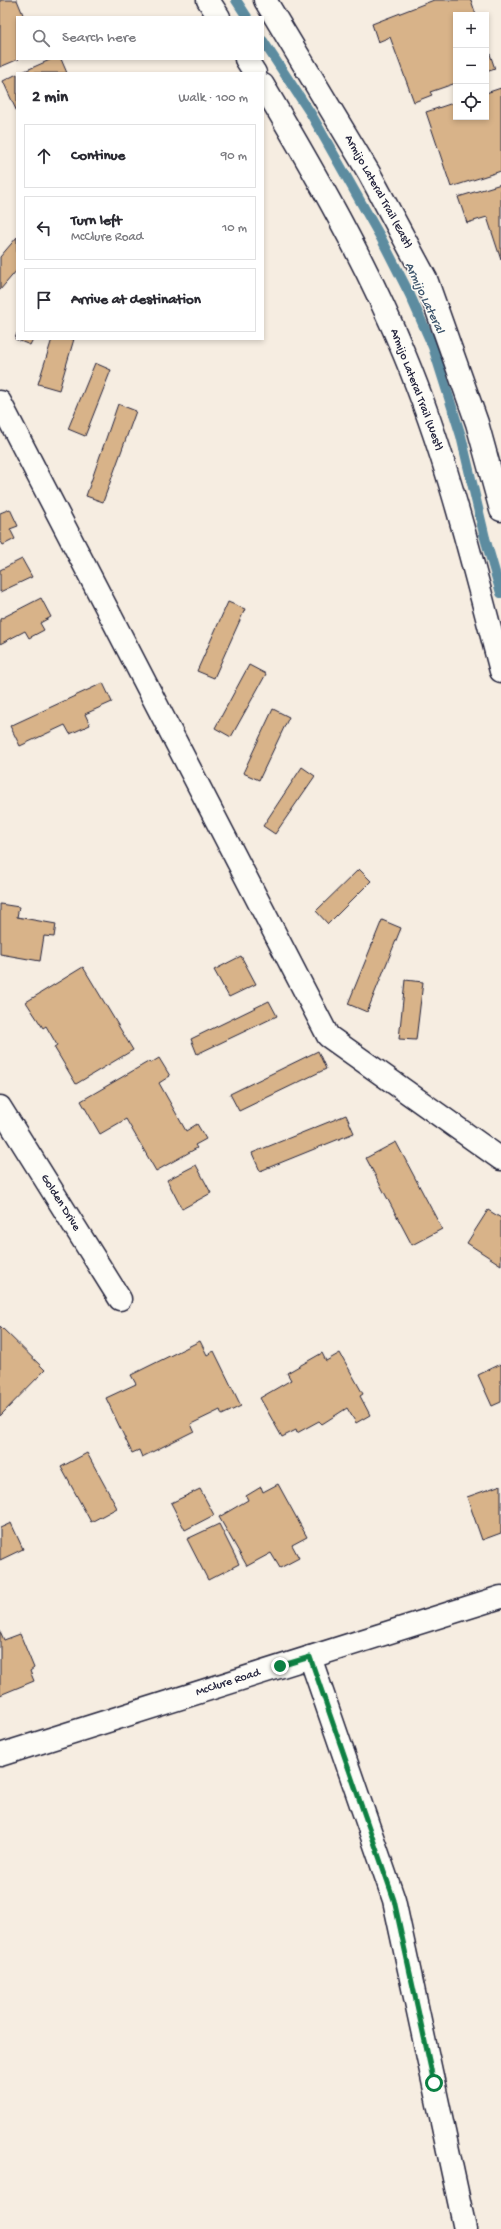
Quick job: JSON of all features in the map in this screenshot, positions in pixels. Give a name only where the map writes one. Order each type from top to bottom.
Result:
[{"type":"street","points":[[208,0],[218,16]]},
{"type":"street","name":"Armijo Lateral Trail (East)","points":[[265,0],[369,173],[426,279],[477,423],[501,510]]},
{"type":"street","points":[[247,60],[255,72]]},
{"type":"street","name":"Armijo Lateral Trail (West)","points":[[264,87],[324,187],[406,356],[450,480],[501,671]]},
{"type":"street","points":[[0,402],[328,1036],[501,1159]]},
{"type":"street","name":"Golden Drive","points":[[0,1107],[120,1299]]},
{"type":"street","name":"McClure Road","points":[[0,1755],[501,1597]]},
{"type":"street","points":[[310,1657],[394,1900],[465,2229]]},
{"type":"building","points":[[0,0],[17,0],[24,16],[16,16],[17,60],[0,67]]},
{"type":"building","points":[[434,0],[471,0],[475,12],[453,12],[453,84],[430,92],[432,95],[414,102],[390,37],[378,42],[372,24]]},
{"type":"building","points":[[489,51],[495,69],[489,71]]},
{"type":"building","points":[[50,60],[61,60],[67,72],[22,72]]},
{"type":"building","points":[[16,74],[16,110],[3,81]]},
{"type":"building","points":[[501,88],[501,171],[451,187],[426,112],[453,103],[453,120],[489,120],[489,92]]},
{"type":"building","points":[[501,184],[501,260],[487,217],[467,223],[458,197]]},
{"type":"building","points":[[16,238],[16,271],[0,290],[0,257]]},
{"type":"building","points":[[18,340],[32,340],[30,345]]},
{"type":"building","points":[[52,340],[74,340],[59,390],[38,384]]},
{"type":"building","points":[[95,363],[111,370],[85,436],[68,429]]},
{"type":"building","points":[[118,404],[136,411],[103,502],[86,496]]},
{"type":"building","points":[[10,509],[18,526],[10,529],[15,539],[3,545],[0,540],[0,513]]},
{"type":"building","points":[[22,559],[32,577],[0,592],[0,570]]},
{"type":"building","points":[[41,598],[51,617],[40,623],[44,630],[29,638],[25,631],[0,644],[0,619]]},
{"type":"building","points":[[228,602],[245,609],[214,678],[197,671]]},
{"type":"building","points":[[249,665],[266,674],[231,737],[215,728]]},
{"type":"building","points":[[103,683],[112,702],[85,714],[90,725],[70,734],[65,725],[20,746],[10,726]]},
{"type":"building","points":[[273,709],[289,717],[259,780],[243,773]]},
{"type":"building","points":[[302,767],[315,776],[275,834],[263,826]]},
{"type":"building","points":[[359,869],[371,881],[328,924],[316,911]]},
{"type":"building","points":[[0,904],[19,907],[17,917],[56,924],[54,937],[44,936],[40,961],[0,954]]},
{"type":"building","points":[[382,920],[401,928],[367,1012],[348,1004]]},
{"type":"building","points":[[241,956],[256,984],[229,997],[214,970]]},
{"type":"building","points":[[83,967],[133,1050],[76,1084],[54,1047],[57,1045],[46,1026],[43,1028],[26,1002]]},
{"type":"building","points":[[405,980],[423,982],[416,1040],[399,1039]]},
{"type":"building","points":[[269,1001],[277,1016],[197,1054],[191,1039]]},
{"type":"building","points":[[318,1051],[326,1069],[239,1111],[230,1094]]},
{"type":"building","points":[[159,1058],[170,1076],[159,1083],[186,1131],[197,1124],[206,1139],[195,1145],[197,1148],[156,1171],[126,1119],[100,1134],[81,1101],[148,1062],[151,1063]]},
{"type":"building","points":[[346,1115],[354,1133],[260,1171],[252,1153]]},
{"type":"building","points":[[396,1142],[442,1229],[412,1245],[366,1158]]},
{"type":"building","points":[[196,1165],[211,1193],[182,1209],[167,1180]]},
{"type":"building","points":[[488,1210],[501,1218],[501,1265],[467,1243]]},
{"type":"building","points":[[0,1326],[45,1370],[0,1416]]},
{"type":"building","points":[[200,1341],[207,1355],[214,1351],[241,1406],[222,1415],[220,1410],[191,1424],[194,1431],[142,1457],[139,1450],[132,1453],[106,1398],[136,1384],[131,1375]]},
{"type":"building","points":[[322,1353],[326,1361],[340,1353],[363,1394],[360,1396],[370,1415],[356,1423],[347,1408],[322,1424],[319,1421],[297,1433],[296,1430],[282,1437],[260,1398],[291,1380],[287,1373]]},
{"type":"building","points":[[501,1364],[501,1402],[492,1406],[478,1375]]},
{"type":"building","points":[[87,1453],[117,1508],[91,1522],[61,1467]]},
{"type":"building","points":[[278,1484],[307,1537],[292,1545],[299,1558],[280,1568],[271,1553],[247,1566],[219,1517],[248,1500],[246,1496],[261,1487],[263,1492]]},
{"type":"building","points":[[501,1485],[501,1533],[482,1540],[467,1497]]},
{"type":"building","points":[[200,1489],[214,1515],[185,1530],[171,1503]]},
{"type":"building","points":[[11,1523],[23,1549],[0,1560],[0,1528]]},
{"type":"building","points":[[219,1524],[239,1564],[208,1580],[187,1539]]},
{"type":"building","points":[[0,1631],[4,1640],[20,1634],[34,1668],[30,1671],[34,1681],[0,1695]]},
{"type":"waterway","name":"Armijo Lateral","points":[[236,0],[246,16]]},
{"type":"waterway","name":"Armijo Lateral","points":[[264,43],[311,114],[381,238],[410,295],[433,347],[461,436],[485,538],[501,593]]},
{"type":"route","points":[[280,1666],[310,1657],[394,1900],[434,2083]]}]
